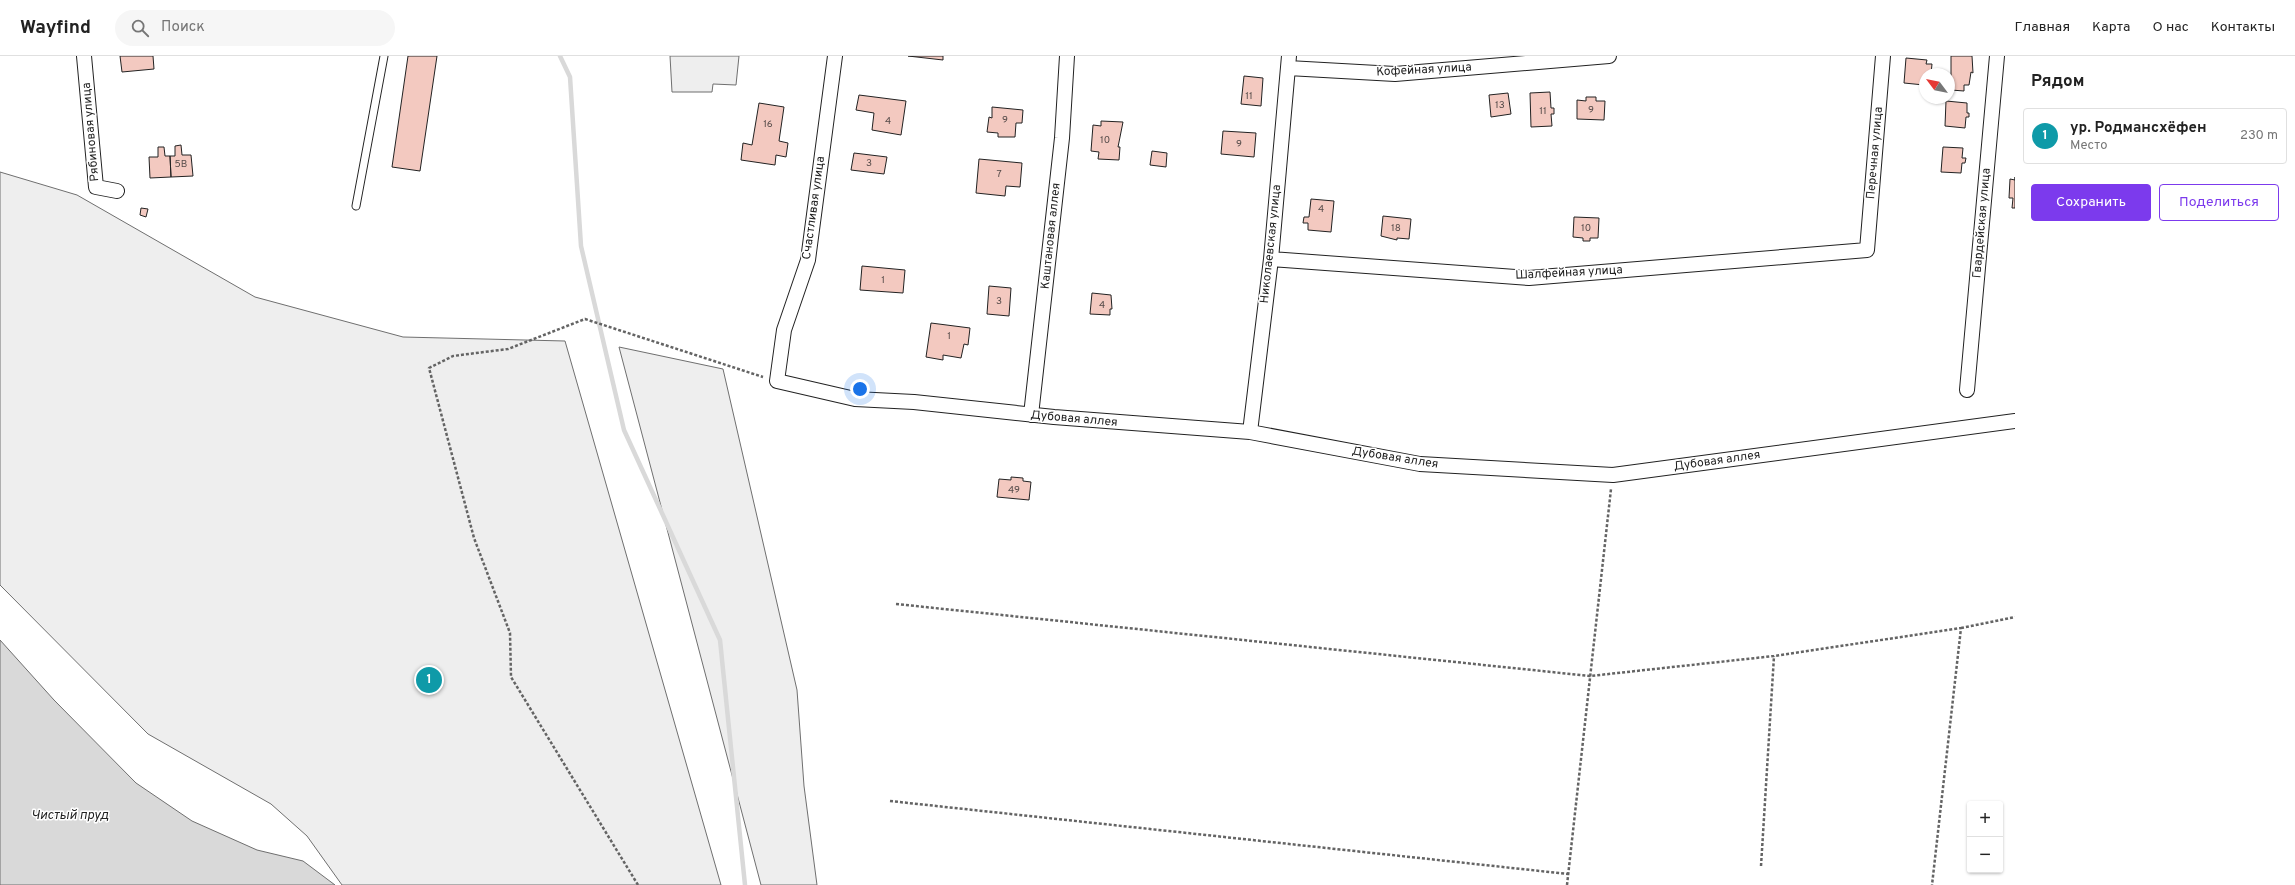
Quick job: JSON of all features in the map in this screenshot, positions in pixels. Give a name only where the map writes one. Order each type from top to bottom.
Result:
[{"type":"street","name":"Рябиновая улица","points":[[84,56],[96,187],[117,190]]},
{"type":"street","name":"Счастливая улица","points":[[777,381],[784,330],[808,260],[835,56]]},
{"type":"street","name":"Каштановая аллея","points":[[1031,415],[1062,138],[1067,56]]},
{"type":"street","name":"Кофейная улица","points":[[1288,62],[1394,74],[1609,56]]},
{"type":"street","name":"Перечная улица","points":[[1867,250],[1882,56]]},
{"type":"street","name":"Гвардейская улица","points":[[1967,390],[1997,56]]},
{"type":"street","name":"Николаевская улица","points":[[1250,432],[1271,259],[1288,62]]},
{"type":"street","name":"Шалфейная улица","points":[[1271,259],[1529,278],[1867,250]]},
{"type":"street","name":"Дубовая аллея","points":[[777,381],[855,399],[914,402],[1031,415],[1250,432],[1420,464],[1613,475],[2015,421]]},
{"type":"lane","points":[[356,206],[384,56]]},
{"type":"path","points":[[638,885],[511,678],[510,633],[474,538],[429,368],[454,356],[508,349],[585,319],[777,381]]},
{"type":"path","points":[[1567,885],[1613,475]]},
{"type":"path","points":[[896,604],[1590,676],[1774,656],[1961,628],[2015,617]]},
{"type":"path","points":[[1932,885],[1961,628]]},
{"type":"path","points":[[1761,866],[1774,656]]},
{"type":"path","points":[[890,801],[1568,874]]},
{"type":"shaded area","points":[[670,56],[739,56],[736,85],[713,84],[712,92],[672,92]]},
{"type":"shaded area","points":[[0,172],[77,195],[255,297],[403,337],[565,341],[721,885],[342,885],[307,836],[271,804],[148,734],[0,585]]},
{"type":"shaded area","points":[[619,347],[723,369],[797,690],[804,786],[817,885],[761,885]]},
{"type":"water","name":"Чистый пруд","points":[[0,640],[54,700],[136,783],[192,821],[257,850],[303,861],[335,885],[0,885]]},
{"type":"building","points":[[120,56],[153,56],[154,69],[122,72]]},
{"type":"building","points":[[408,56],[437,56],[420,171],[392,167]]},
{"type":"building","points":[[908,56],[943,56],[943,60]]},
{"type":"building","points":[[1951,56],[1972,56],[1973,73],[1971,72],[1969,85],[1964,85],[1964,91],[1955,90],[1955,68],[1951,68]]},
{"type":"building","points":[[1906,58],[1927,60],[1926,64],[1932,64],[1932,68],[1919,68],[1919,84],[1904,83]]},
{"type":"building","points":[[1244,76],[1263,78],[1261,106],[1241,104]]},
{"type":"building","points":[[1550,92],[1551,108],[1554,108],[1554,114],[1551,114],[1552,126],[1531,127],[1530,93]]},
{"type":"building","points":[[1508,93],[1511,114],[1491,117],[1489,95]]},
{"type":"building","points":[[859,95],[906,101],[901,135],[872,130],[874,113],[856,110]]},
{"type":"building","points":[[1586,97],[1596,97],[1596,101],[1605,101],[1604,120],[1577,119],[1577,100],[1586,101]]},
{"type":"building","points":[[1955,102],[1967,103],[1967,113],[1969,113],[1969,117],[1966,117],[1965,128],[1945,126],[1946,104],[1955,104]]},
{"type":"building","points":[[759,103],[784,107],[779,141],[788,143],[786,157],[776,155],[775,165],[741,160],[743,143],[752,145]]},
{"type":"building","points":[[992,107],[1023,110],[1022,123],[1016,123],[1015,137],[998,137],[998,133],[987,132],[989,117],[992,118]]},
{"type":"building","points":[[1101,121],[1123,122],[1118,147],[1120,147],[1119,160],[1098,159],[1099,152],[1091,151],[1093,125],[1101,126]]},
{"type":"building","points":[[1223,131],[1256,133],[1254,157],[1221,154]]},
{"type":"building","points":[[181,145],[182,155],[191,155],[193,176],[171,177],[170,156],[175,156],[175,146]]},
{"type":"building","points":[[158,147],[164,147],[165,156],[170,156],[171,177],[150,178],[149,157],[158,157]]},
{"type":"building","points":[[1943,147],[1963,148],[1962,158],[1966,158],[1965,163],[1962,163],[1961,173],[1941,172]]},
{"type":"building","points":[[1152,151],[1167,153],[1166,167],[1150,165]]},
{"type":"building","points":[[854,153],[887,157],[884,174],[851,170]]},
{"type":"building","points":[[979,159],[1022,163],[1020,187],[1006,186],[1005,196],[976,193]]},
{"type":"building","points":[[2010,179],[2015,180],[2015,208],[2012,208],[2013,198],[2009,198]]},
{"type":"building","points":[[1311,199],[1334,201],[1331,232],[1308,230],[1308,223],[1303,223],[1304,217],[1309,217]]},
{"type":"building","points":[[141,208],[148,209],[146,217],[140,215]]},
{"type":"building","points":[[1383,216],[1411,219],[1409,239],[1397,238],[1397,240],[1381,236]]},
{"type":"building","points":[[1574,217],[1599,218],[1598,238],[1590,238],[1590,241],[1583,241],[1583,238],[1573,237]]},
{"type":"building","points":[[862,266],[905,270],[903,293],[860,290]]},
{"type":"building","points":[[989,286],[1011,288],[1009,316],[987,314]]},
{"type":"building","points":[[1092,293],[1111,295],[1112,309],[1110,309],[1110,315],[1090,314]]},
{"type":"building","points":[[931,323],[970,328],[968,345],[964,344],[961,358],[943,355],[943,360],[926,357]]},
{"type":"building","points":[[1011,477],[1023,478],[1023,481],[1031,482],[1029,500],[997,497],[999,479],[1011,480]]},
{"type":"waterway","points":[[560,56],[570,77],[581,246],[624,430],[720,640],[745,885]]},
{"type":"place","name":"ур. Родмансхёфен","points":[[429,680]]}]
